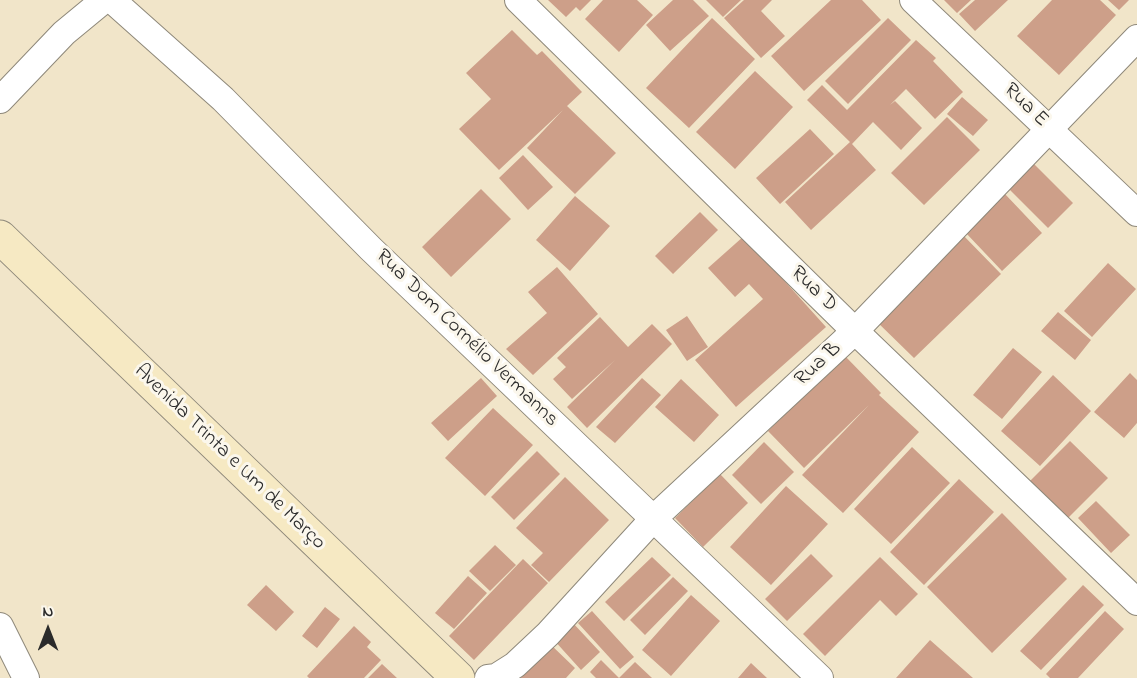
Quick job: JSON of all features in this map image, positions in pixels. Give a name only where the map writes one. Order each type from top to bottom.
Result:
[{"type":"street","points":[[0,100],[64,33],[104,0]]},
{"type":"street","name":"Rua Dom Cornélio Vermanns","points":[[111,0],[223,99],[371,249],[820,678]]},
{"type":"street","name":"Rua D","points":[[518,0],[855,332],[1137,602]]},
{"type":"street","name":"Rua E","points":[[913,0],[1137,213]]},
{"type":"street","name":"Rua B","points":[[488,678],[515,665],[548,634],[654,519],[855,332],[1048,128],[1137,38]]},
{"type":"street","name":"Avenida Trinta e Um de Março","points":[[0,237],[458,678]]},
{"type":"street","points":[[0,626],[26,678]]},
{"type":"building","points":[[548,0],[591,0],[580,11],[576,7],[566,17]]},
{"type":"building","points":[[603,0],[637,0],[653,15],[619,52],[585,19]]},
{"type":"building","points":[[673,0],[693,0],[709,16],[670,51],[646,25]]},
{"type":"building","points":[[706,0],[741,0],[723,17]]},
{"type":"building","points":[[744,0],[772,0],[761,11],[785,36],[761,58],[724,18]]},
{"type":"building","points":[[831,0],[862,0],[881,20],[804,91],[771,56]]},
{"type":"building","points":[[944,0],[971,0],[957,13]]},
{"type":"building","points":[[975,0],[1008,0],[975,31],[959,14]]},
{"type":"building","points":[[1052,0],[1100,0],[1116,15],[1059,75],[1017,36]]},
{"type":"building","points":[[1108,0],[1129,0],[1119,10]]},
{"type":"building","points":[[712,18],[755,59],[689,128],[646,88]]},
{"type":"building","points":[[888,18],[911,40],[848,104],[825,81]]},
{"type":"building","points":[[512,30],[537,55],[542,51],[582,92],[567,106],[616,153],[575,194],[527,148],[563,110],[499,170],[459,129],[491,99],[466,73]]},
{"type":"building","points":[[916,40],[936,58],[933,61],[963,92],[935,119],[906,89],[890,105],[895,101],[922,128],[901,150],[873,122],[852,144],[876,170],[811,230],[785,202],[850,142],[807,100],[822,85],[847,110]]},
{"type":"building","points":[[755,71],[793,107],[735,169],[696,132]]},
{"type":"building","points":[[962,97],[988,120],[973,136],[947,114]]},
{"type":"building","points":[[947,117],[980,150],[924,205],[891,173]]},
{"type":"building","points":[[810,129],[834,154],[780,204],[756,178]]},
{"type":"building","points":[[523,155],[553,187],[528,210],[499,178]]},
{"type":"building","points":[[1034,164],[1073,203],[1048,228],[1009,189]]},
{"type":"building","points":[[481,189],[511,219],[451,277],[422,247]]},
{"type":"building","points":[[1005,194],[1042,233],[1002,271],[965,232]]},
{"type":"building","points":[[575,196],[610,226],[570,271],[536,240]]},
{"type":"building","points":[[700,212],[718,230],[673,274],[655,256]]},
{"type":"building","points":[[961,233],[1001,274],[914,358],[873,318]]},
{"type":"building","points":[[744,236],[826,327],[736,407],[695,360],[763,299],[749,284],[735,297],[708,268]]},
{"type":"building","points":[[1108,263],[1136,289],[1092,337],[1064,311]]},
{"type":"building","points":[[557,267],[598,314],[533,375],[506,349],[547,313],[528,292]]},
{"type":"building","points":[[1058,312],[1091,340],[1075,360],[1041,331]]},
{"type":"building","points":[[687,316],[708,347],[687,361],[666,330]]},
{"type":"building","points":[[600,317],[628,347],[652,324],[672,344],[587,428],[567,407],[615,360],[572,399],[553,379],[566,367],[557,358]]},
{"type":"building","points":[[1013,348],[1042,372],[1002,419],[973,395]]},
{"type":"building","points":[[845,356],[881,393],[879,395],[919,432],[843,513],[802,475],[869,405],[804,468],[768,431]]},
{"type":"building","points":[[1130,373],[1137,380],[1137,423],[1124,438],[1094,412]]},
{"type":"building","points":[[1053,375],[1091,411],[1040,466],[1001,431]]},
{"type":"building","points":[[481,378],[497,396],[448,441],[431,423]]},
{"type":"building","points":[[642,378],[661,395],[615,443],[596,427]]},
{"type":"building","points":[[681,379],[719,415],[694,442],[655,407]]},
{"type":"building","points":[[493,408],[533,445],[485,496],[445,458]]},
{"type":"building","points":[[1070,441],[1108,478],[1067,519],[1030,481]]},
{"type":"building","points":[[764,442],[794,472],[761,504],[732,475]]},
{"type":"building","points":[[912,447],[950,483],[891,544],[854,509]]},
{"type":"building","points":[[537,451],[560,474],[514,520],[491,497]]},
{"type":"building","points":[[720,474],[748,503],[703,547],[675,518]]},
{"type":"building","points":[[565,477],[609,520],[549,582],[531,565],[543,553],[516,528]]},
{"type":"building","points":[[959,479],[994,512],[924,585],[890,552]]},
{"type":"building","points":[[786,486],[828,524],[771,585],[730,547]]},
{"type":"building","points":[[1096,501],[1130,535],[1111,553],[1078,518]]},
{"type":"building","points":[[1002,513],[1067,579],[992,653],[927,587]]},
{"type":"building","points":[[495,545],[516,565],[490,591],[469,571]]},
{"type":"building","points":[[811,554],[833,576],[787,621],[765,599]]},
{"type":"building","points":[[652,557],[671,575],[624,621],[605,602]]},
{"type":"building","points":[[880,557],[918,594],[896,616],[880,600],[825,656],[803,634]]},
{"type":"building","points":[[523,559],[548,583],[474,660],[449,636]]},
{"type":"building","points":[[468,576],[487,593],[454,629],[435,613]]},
{"type":"building","points":[[673,577],[688,591],[645,635],[630,620]]},
{"type":"building","points":[[266,585],[294,612],[276,631],[247,605]]},
{"type":"building","points":[[1083,585],[1104,605],[1041,670],[1020,651]]},
{"type":"building","points":[[691,595],[720,621],[671,676],[642,650]]},
{"type":"building","points":[[325,607],[340,619],[317,648],[302,636]]},
{"type":"building","points":[[592,611],[634,657],[620,669],[578,623]]},
{"type":"building","points":[[1105,611],[1124,629],[1078,678],[1050,678],[1046,674]]},
{"type":"building","points":[[572,622],[600,652],[581,670],[553,639]]},
{"type":"building","points":[[354,626],[371,642],[367,647],[381,660],[364,678],[309,678],[307,676]]},
{"type":"building","points":[[930,640],[973,678],[896,678]]},
{"type":"building","points":[[549,643],[575,668],[566,678],[517,678]]},
{"type":"building","points":[[601,660],[619,678],[596,678],[590,672]]},
{"type":"building","points":[[635,662],[652,678],[619,678]]},
{"type":"building","points":[[751,663],[767,678],[738,678]]},
{"type":"building","points":[[382,664],[397,678],[368,678]]}]
